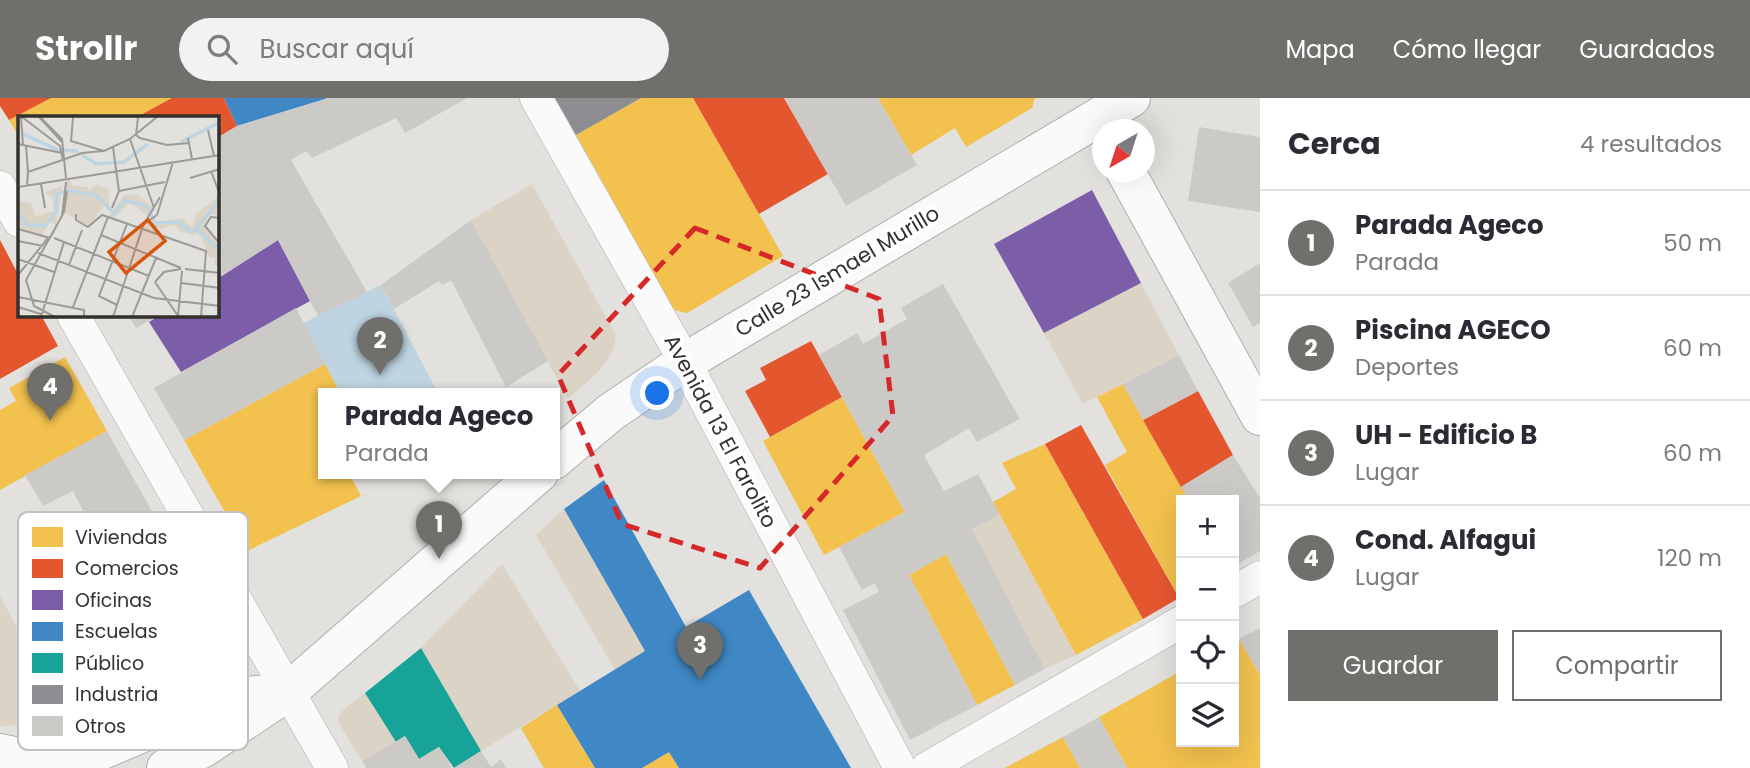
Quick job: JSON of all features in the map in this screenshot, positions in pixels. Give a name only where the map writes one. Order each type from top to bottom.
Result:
[{"type":"main road","name":"Calle 23 Ismael Murillo","points":[[560,456],[611,412],[685,362],[1095,115],[1131,98]]},
{"type":"main road","points":[[1131,182],[1260,416]]},
{"type":"main road","points":[[248,718],[289,691],[532,479]]},
{"type":"main road","points":[[248,696],[289,691]]},
{"type":"main road","points":[[14,756],[56,762],[81,759],[102,750]]},
{"type":"main road","points":[[166,768],[199,750]]},
{"type":"street","name":"Avenida 13 El Farolito","points":[[536,98],[685,362],[900,768]]},
{"type":"street","points":[[0,187],[18,219]]},
{"type":"street","points":[[74,317],[186,512]]},
{"type":"street","points":[[1239,589],[1260,577]]},
{"type":"street","points":[[248,620],[332,768]]},
{"type":"street","points":[[927,768],[1176,625]]},
{"type":"highlighted area","points":[[695,228],[879,299],[893,416],[760,568],[622,524],[558,375]]},
{"type":"shaded area","points":[[532,184],[616,335],[605,363],[568,399],[471,220]]},
{"type":"shaded area","points":[[1141,283],[1179,355],[1083,404],[1044,333]]},
{"type":"shaded area","points":[[564,509],[645,651],[615,670],[536,535]]},
{"type":"shaded area","points":[[1000,515],[1076,655],[1045,669],[972,529]]},
{"type":"shaded area","points":[[502,564],[580,691],[481,751],[421,648]]},
{"type":"shaded area","points":[[0,596],[18,629],[18,725],[0,726]]},
{"type":"shaded area","points":[[365,693],[396,742],[362,761],[338,718],[341,712]]},
{"type":"water","points":[[381,285],[435,388],[337,388],[303,323]]},
{"type":"building: Viviendas","points":[[51,98],[173,98],[139,116],[18,116],[18,135],[9,120]]},
{"type":"building: Viviendas","points":[[641,98],[693,98],[783,256],[687,313],[674,310],[576,135]]},
{"type":"building: Viviendas","points":[[878,98],[1035,98],[1032,108],[966,147],[955,128],[911,155]]},
{"type":"building: Viviendas","points":[[65,357],[107,431],[0,490],[0,410],[16,401],[9,388]]},
{"type":"building: Viviendas","points":[[325,364],[337,388],[318,388],[318,479],[352,479],[361,496],[248,551],[248,512],[225,512],[184,440]]},
{"type":"building: Viviendas","points":[[1123,384],[1186,495],[1176,495],[1176,593],[1105,465],[1127,452],[1097,397]]},
{"type":"building: Viviendas","points":[[842,397],[905,512],[824,555],[763,441]]},
{"type":"building: Viviendas","points":[[1045,444],[1143,619],[1076,655],[993,502],[1016,489],[1002,463]]},
{"type":"building: Viviendas","points":[[946,554],[1015,685],[977,705],[909,575]]},
{"type":"building: Viviendas","points":[[1239,639],[1260,675],[1260,768],[1127,768],[1099,717],[1176,674],[1176,747],[1239,747]]},
{"type":"building: Viviendas","points":[[557,705],[595,768],[544,768],[521,728]]},
{"type":"building: Viviendas","points":[[1063,737],[1080,768],[1005,768]]},
{"type":"building: Viviendas","points":[[669,752],[679,768],[642,768]]},
{"type":"building: Comercios","points":[[0,98],[51,98],[9,120],[0,106]]},
{"type":"building: Comercios","points":[[172,98],[224,98],[237,126],[219,137],[219,116],[139,116]]},
{"type":"building: Comercios","points":[[693,98],[784,98],[828,174],[759,214]]},
{"type":"building: Comercios","points":[[0,240],[18,274],[18,317],[42,317],[58,346],[0,379]]},
{"type":"building: Comercios","points":[[811,341],[842,397],[770,437],[745,391],[766,380],[760,368]]},
{"type":"building: Comercios","points":[[1198,391],[1233,455],[1181,487],[1143,420]]},
{"type":"building: Comercios","points":[[1081,425],[1176,593],[1176,600],[1143,619],[1045,444]]},
{"type":"building: Oficinas","points":[[1092,190],[1141,283],[1044,333],[994,244]]},
{"type":"building: Oficinas","points":[[278,240],[310,301],[181,372],[149,322],[157,317],[219,317],[219,278]]},
{"type":"building: Escuelas","points":[[224,98],[326,98],[326,99],[237,126]]},
{"type":"building: Escuelas","points":[[604,480],[686,627],[749,590],[851,768],[679,768],[669,752],[642,768],[595,768],[557,705],[645,651],[564,509]]},
{"type":"building: Público","points":[[421,648],[481,751],[454,768],[439,747],[419,759],[405,736],[396,742],[365,693]]},
{"type":"building: Industria","points":[[555,98],[641,98],[576,135]]},
{"type":"building: Otros","points":[[328,98],[467,98],[405,133],[396,118],[312,158],[306,151],[291,160],[367,292],[318,316],[278,240],[219,278],[219,137],[237,126]]},
{"type":"building: Otros","points":[[784,98],[878,98],[917,165],[846,206]]},
{"type":"building: Otros","points":[[1199,127],[1260,137],[1260,212],[1188,201]]},
{"type":"building: Otros","points":[[471,220],[548,361],[506,387],[451,280],[442,285],[439,281],[394,309],[381,285]]},
{"type":"building: Otros","points":[[1260,263],[1260,323],[1253,327],[1228,283]]},
{"type":"building: Otros","points":[[943,284],[1020,419],[977,442],[969,428],[924,455],[944,491],[978,474],[1000,515],[972,529],[1045,669],[1015,685],[946,554],[909,575],[977,705],[910,740],[843,610],[879,592],[875,583],[862,590],[839,547],[905,512],[819,355],[857,333],[863,344],[907,319],[901,308]]},
{"type":"building: Otros","points":[[296,308],[325,364],[184,440],[154,388]]},
{"type":"building: Otros","points":[[129,317],[156,317],[136,328]]},
{"type":"building: Otros","points":[[1179,355],[1198,391],[1143,420],[1123,384]]},
{"type":"building: Otros","points":[[107,431],[153,512],[84,512],[73,491],[43,506],[25,475]]},
{"type":"building: Otros","points":[[1233,455],[1260,498],[1260,551],[1239,563],[1239,495],[1186,495],[1181,487]]},
{"type":"building: Otros","points":[[1260,628],[1260,675],[1239,639]]},
{"type":"building: Otros","points":[[1099,717],[1127,768],[1080,768],[1063,737]]},
{"type":"building: Otros","points":[[405,736],[419,759],[439,747],[452,768],[366,768],[362,761]]},
{"type":"building: Otros","points":[[481,751],[491,767],[501,759],[506,768],[454,768]]},
{"type":"place","name":"Piscina AGECO","points":[[380,375]]},
{"type":"place","name":"Cond. Alfagui","points":[[50,421]]},
{"type":"place","name":"Parada Ageco","points":[[439,559]]},
{"type":"place","name":"UH - Edificio B","points":[[700,680]]}]
